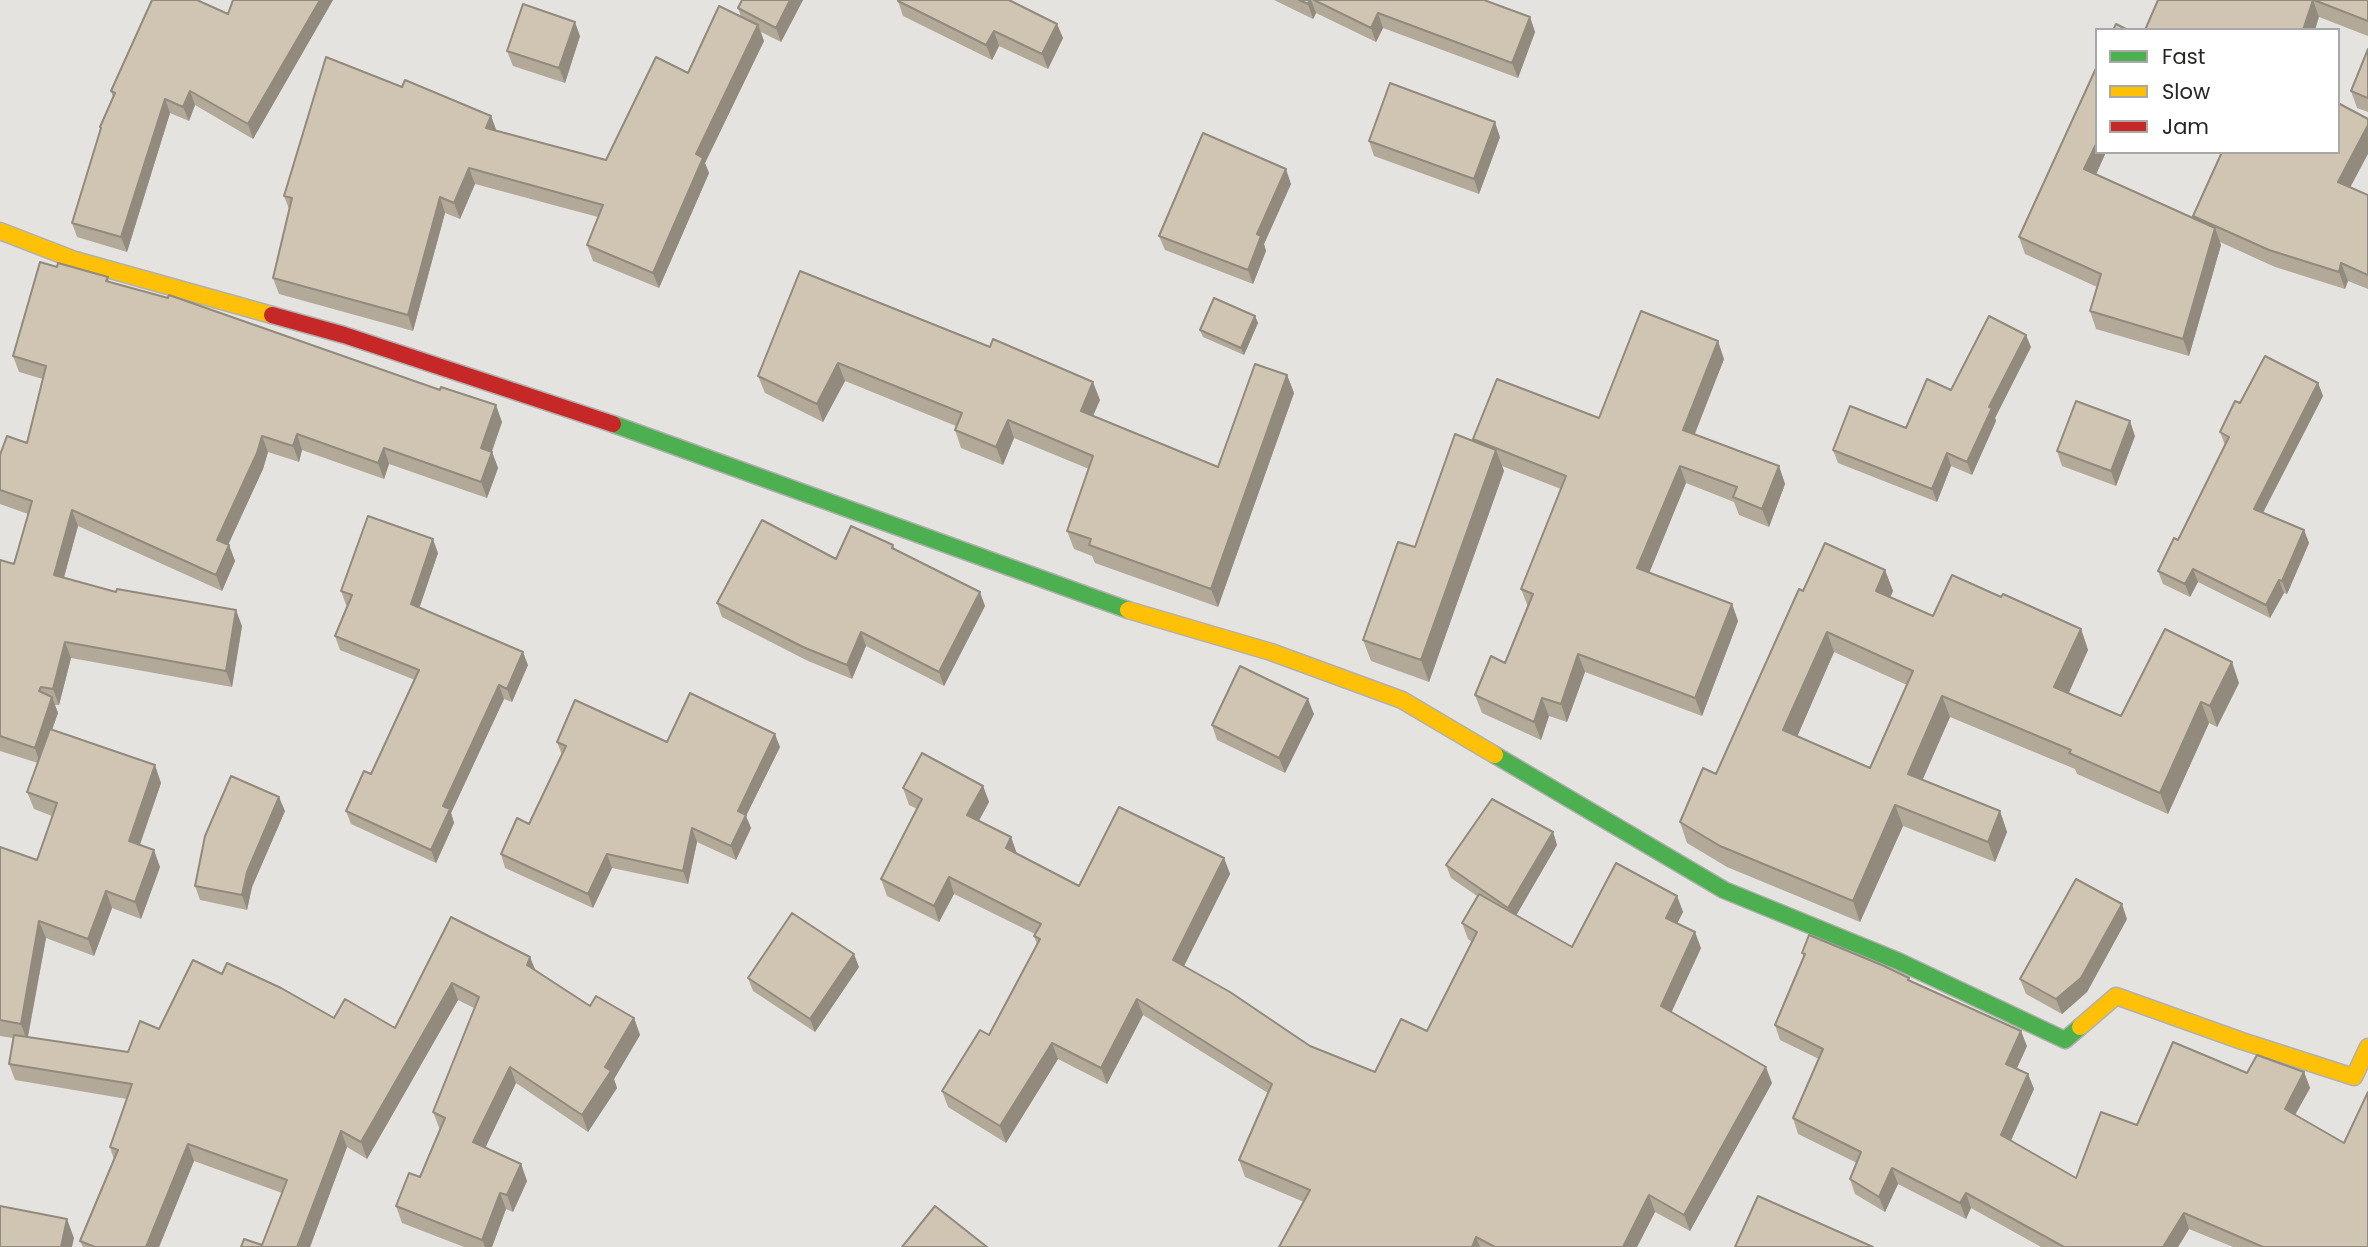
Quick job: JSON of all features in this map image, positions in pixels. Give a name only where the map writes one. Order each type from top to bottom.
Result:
[{"type":"street","points":[[0,231],[75,260],[344,335],[601,420],[1150,618],[1271,652],[1402,700],[1724,890],[1898,961],[2065,1040],[2116,996],[2354,1077],[2368,1047]]},
{"type":"building","points":[[152,0],[197,0],[228,14],[233,0],[320,0],[248,124],[190,91],[183,107],[165,99],[121,237],[72,223],[100,127],[115,93],[111,91]]},
{"type":"building","points":[[742,0],[790,0],[776,28],[738,8]]},
{"type":"building","points":[[898,0],[1009,0],[1057,24],[1042,54],[994,31],[986,45]]},
{"type":"building","points":[[1314,0],[1484,0],[1530,17],[1512,63],[1378,13],[1371,28]]},
{"type":"building","points":[[2158,0],[2313,0],[2304,28],[2146,28]]},
{"type":"building","points":[[2314,0],[2368,0],[2368,21]]},
{"type":"building","points":[[523,4],[575,22],[559,68],[507,51]]},
{"type":"building","points":[[719,6],[758,25],[696,154],[703,158],[653,273],[587,245],[603,205],[469,168],[454,203],[440,197],[408,315],[273,278],[292,198],[284,196],[326,57],[402,87],[405,80],[491,116],[486,128],[606,160],[656,57],[688,73]]},
{"type":"building","points":[[2368,49],[2368,98],[2351,91]]},
{"type":"building","points":[[2095,70],[2095,146],[2084,169],[2215,228],[2183,339],[2090,311],[2101,274],[2019,237]]},
{"type":"building","points":[[1390,83],[1495,122],[1474,179],[1369,141]]},
{"type":"building","points":[[2340,104],[2368,119],[2368,125],[2338,182],[2368,195],[2368,275],[2341,263],[2339,272],[2269,250],[2193,216],[2221,154],[2340,154]]},
{"type":"building","points":[[1203,133],[1286,169],[1257,234],[1261,236],[1248,270],[1159,236]]},
{"type":"building","points":[[40,262],[57,267],[58,263],[108,277],[106,281],[168,298],[169,295],[440,390],[441,387],[496,405],[481,448],[492,452],[481,482],[384,448],[378,463],[297,434],[293,446],[262,436],[257,453],[217,540],[229,545],[216,575],[72,510],[54,575],[116,592],[117,589],[236,610],[226,671],[65,642],[53,689],[41,687],[39,691],[52,697],[35,748],[0,736],[0,560],[14,564],[32,501],[0,490],[0,455],[7,436],[27,443],[46,366],[13,356]]},
{"type":"building","points":[[800,271],[990,347],[993,339],[1093,382],[1081,411],[1218,467],[1255,364],[1287,375],[1211,589],[1089,545],[1091,539],[1067,531],[1093,456],[1008,420],[996,447],[955,430],[962,413],[838,363],[817,404],[758,376]]},
{"type":"building","points":[[1214,298],[1255,316],[1241,348],[1200,330]]},
{"type":"building","points":[[1641,311],[1718,341],[1683,430],[1779,466],[1762,509],[1733,497],[1737,487],[1680,466],[1637,568],[1732,604],[1695,698],[1578,654],[1561,704],[1542,698],[1534,722],[1475,695],[1491,656],[1505,663],[1533,594],[1521,589],[1566,476],[1473,439],[1497,379],[1599,418]]},
{"type":"building","points":[[1989,316],[2026,335],[1989,407],[1992,408],[1967,462],[1947,453],[1932,489],[1833,450],[1850,406],[1906,428],[1927,379],[1951,390]]},
{"type":"building","points":[[2265,356],[2318,383],[2254,509],[2304,530],[2282,581],[2279,580],[2266,605],[2193,569],[2185,584],[2158,571],[2174,538],[2178,540],[2229,437],[2220,432],[2235,401],[2240,403]]},
{"type":"building","points":[[2076,401],[2130,421],[2111,471],[2057,451]]},
{"type":"building","points":[[1455,434],[1496,450],[1421,660],[1363,640],[1398,542],[1415,547]]},
{"type":"building","points":[[368,516],[433,539],[411,604],[523,652],[507,689],[499,685],[443,806],[450,809],[431,850],[346,811],[364,771],[371,774],[419,670],[335,636],[352,595],[341,591]]},
{"type":"building","points":[[762,520],[836,559],[851,526],[893,545],[892,548],[980,592],[939,672],[861,632],[847,665],[803,647],[717,603]]},
{"type":"building","points":[[1825,543],[1885,570],[1876,591],[1933,616],[1952,575],[2001,597],[2003,594],[2081,629],[2054,687],[2121,716],[2165,629],[2232,662],[2210,706],[2201,702],[2160,793],[2069,753],[2071,750],[1942,696],[1908,774],[2000,811],[1988,842],[1895,805],[1853,901],[1720,846],[1680,822],[1703,768],[1716,774],[1799,589],[1803,591]],"holes":[[[1827,632],[1913,671],[1870,768],[1783,730]]]},
{"type":"building","points":[[1240,666],[1308,699],[1279,758],[1212,725]]},
{"type":"building","points":[[690,693],[775,734],[738,811],[746,815],[731,846],[692,828],[683,871],[607,854],[588,894],[501,854],[517,818],[529,824],[566,746],[557,742],[575,700],[667,742]]},
{"type":"building","points":[[50,729],[155,765],[129,841],[154,850],[135,902],[106,891],[88,939],[39,921],[21,1024],[0,1020],[0,847],[37,860],[57,803],[27,792]]},
{"type":"building","points":[[922,753],[983,786],[967,815],[1011,837],[1006,848],[1079,886],[1119,807],[1224,858],[1173,960],[1230,992],[1310,1046],[1375,1072],[1401,1019],[1427,1031],[1477,932],[1462,923],[1479,894],[1572,947],[1616,863],[1677,896],[1666,918],[1695,932],[1661,1006],[1766,1067],[1684,1215],[1649,1195],[1623,1247],[1495,1247],[1476,1237],[1472,1247],[1279,1247],[1310,1190],[1239,1160],[1272,1084],[1137,999],[1101,1068],[1052,1043],[1000,1126],[942,1091],[980,1030],[989,1035],[1040,939],[1034,936],[1041,924],[949,877],[934,906],[881,879],[922,799],[903,788]]},
{"type":"building","points":[[231,776],[279,797],[247,872],[242,895],[195,886],[205,836]]},
{"type":"building","points":[[1492,799],[1553,832],[1508,908],[1446,865]]},
{"type":"building","points":[[2076,879],[2122,904],[2081,978],[2056,999],[2020,979]]},
{"type":"building","points":[[792,913],[854,954],[810,1019],[748,978]]},
{"type":"building","points":[[451,917],[530,957],[527,965],[590,1006],[596,996],[634,1018],[605,1067],[611,1071],[582,1115],[510,1067],[473,1142],[521,1164],[507,1195],[500,1193],[482,1240],[396,1206],[409,1173],[420,1177],[445,1118],[433,1112],[479,997],[452,983],[361,1142],[341,1131],[297,1247],[241,1247],[244,1239],[262,1245],[287,1180],[188,1144],[146,1247],[95,1247],[80,1241],[118,1150],[110,1147],[132,1084],[9,1064],[14,1035],[128,1052],[140,1021],[159,1029],[193,960],[222,974],[227,963],[281,988],[334,1018],[345,999],[395,1028]]},
{"type":"building","points":[[1809,935],[1884,966],[1909,978],[1908,980],[2021,1031],[2006,1064],[2028,1074],[2001,1135],[2076,1178],[2101,1112],[2137,1125],[2173,1042],[2247,1073],[2257,1055],[2304,1072],[2285,1109],[2344,1143],[2368,1092],[2368,1247],[2263,1247],[2184,1213],[2163,1247],[2064,1247],[1966,1193],[1960,1203],[1892,1168],[1879,1197],[1850,1179],[1861,1152],[1793,1118],[1823,1049],[1775,1025],[1805,954],[1802,953]]},
{"type":"building","points":[[1758,1196],[1873,1247],[1735,1247]]},
{"type":"building","points":[[0,1206],[67,1219],[61,1247],[0,1247]]},
{"type":"building","points":[[935,1206],[987,1247],[902,1247]]},
{"type":"traffic: fast","points":[[613,424],[1128,610]]},
{"type":"traffic: fast","points":[[1495,755],[1724,890],[1898,961],[2065,1040],[2080,1027]]},
{"type":"traffic: slow","points":[[0,231],[75,260],[272,315]]},
{"type":"traffic: slow","points":[[1128,610],[1271,652],[1402,700],[1495,755]]},
{"type":"traffic: slow","points":[[2080,1027],[2116,996],[2354,1077],[2368,1047]]},
{"type":"traffic: jam","points":[[272,315],[344,335],[613,424]]}]
